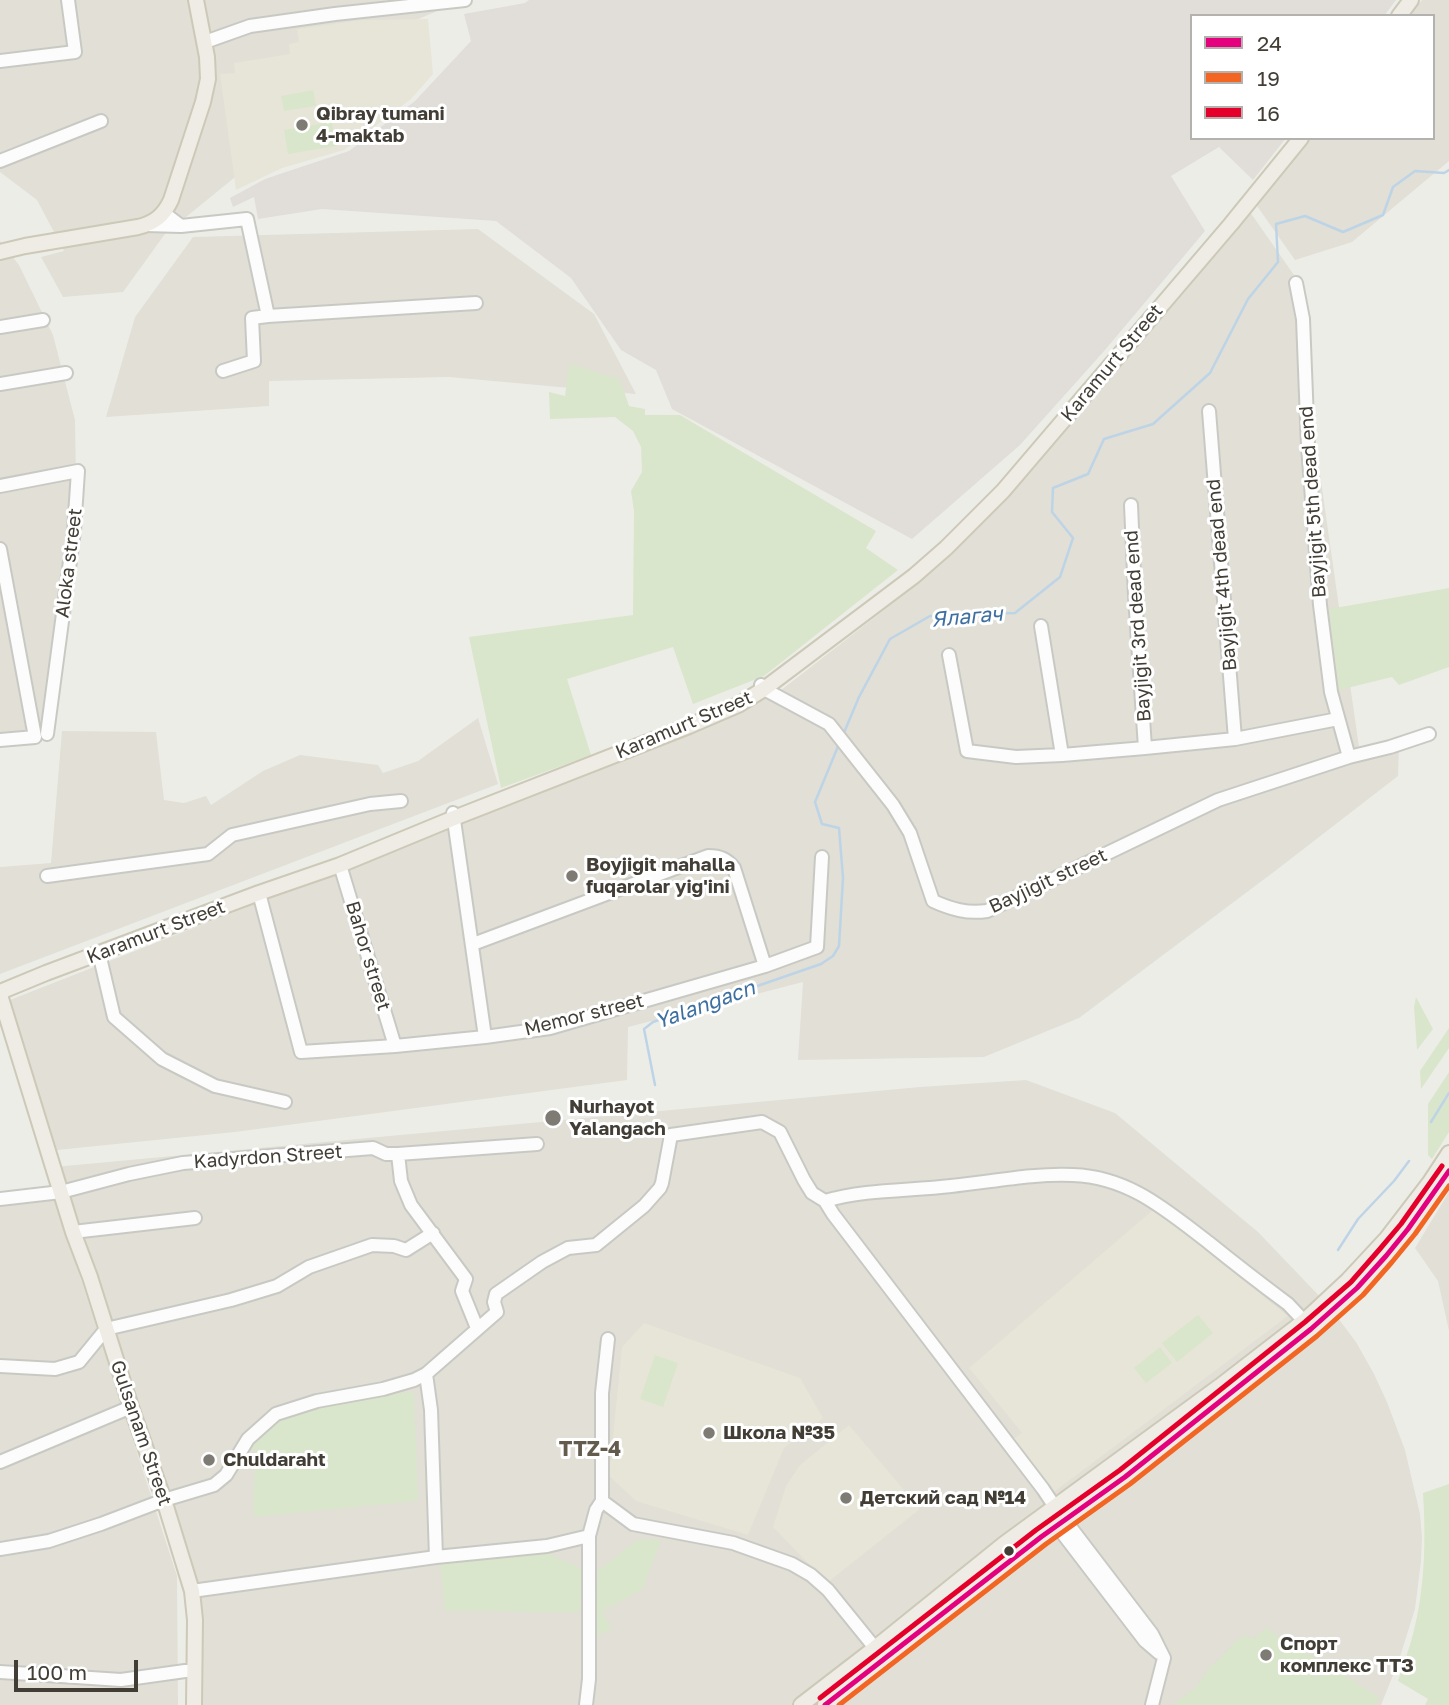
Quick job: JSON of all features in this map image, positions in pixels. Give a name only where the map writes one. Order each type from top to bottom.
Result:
[{"type":"main road","points":[[0,252],[146,225],[164,213],[172,200],[205,94],[208,72],[196,0]]},
{"type":"main road","points":[[1392,14],[1403,0]]},
{"type":"main road","points":[[1400,14],[1411,0]]},
{"type":"main road","name":"Karamurt Street","points":[[1249,198],[1292,140]]},
{"type":"main road","name":"Karamurt Street","points":[[0,986],[44,966],[453,816],[737,705],[914,576],[980,514],[1012,481],[1299,140]]},
{"type":"main road","name":"Karamurt Street","points":[[0,994],[46,973],[340,865],[453,816]]},
{"type":"main road","name":"Gulsanam Street","points":[[0,994],[73,1232],[192,1591],[195,1620],[194,1705]]},
{"type":"main road","points":[[825,1705],[1061,1523],[1125,1477],[1325,1317],[1386,1256],[1434,1185],[1449,1153]]},
{"type":"main road","points":[[801,1705],[970,1571],[1304,1321],[1337,1291],[1449,1171]]},
{"type":"street","points":[[0,61],[75,52],[68,0]]},
{"type":"street","points":[[205,42],[250,26],[416,3],[465,0]]},
{"type":"street","points":[[0,161],[102,121]]},
{"type":"street","points":[[164,213],[181,226]]},
{"type":"street","points":[[146,225],[181,226],[247,219],[268,316]]},
{"type":"street","name":"Bayjigit 5th dead end","points":[[1296,284],[1303,319],[1308,446],[1320,605],[1331,692],[1349,757]]},
{"type":"street","points":[[223,371],[254,361],[251,318],[476,303]]},
{"type":"street","points":[[0,327],[43,320]]},
{"type":"street","points":[[0,384],[65,373]]},
{"type":"street","name":"Bayjigit 4th dead end","points":[[1209,411],[1236,739]]},
{"type":"street","name":"Aloka street","points":[[0,486],[78,471],[74,531],[41,735]]},
{"type":"street","name":"Bayjigit 3rd dead end","points":[[1131,505],[1145,748]]},
{"type":"street","points":[[0,549],[41,735],[0,740]]},
{"type":"street","points":[[1041,626],[1062,755]]},
{"type":"street","points":[[949,655],[967,751],[1016,757],[1145,748],[1236,739],[1338,719]]},
{"type":"street","name":"Bayjigit street","points":[[763,687],[829,724],[892,805],[910,833],[933,901],[972,913],[987,911],[1218,800],[1349,757]]},
{"type":"street","points":[[1349,757],[1390,747],[1429,733]]},
{"type":"street","points":[[47,876],[208,854],[232,835],[370,804],[401,801]]},
{"type":"street","points":[[453,816],[485,1037]]},
{"type":"street","points":[[473,944],[708,856],[719,856],[734,868],[765,966]]},
{"type":"street","name":"Memor street","points":[[259,893],[301,1052],[395,1046],[550,1028],[765,966],[817,947],[821,857]]},
{"type":"street","name":"Bahor street","points":[[340,865],[395,1046]]},
{"type":"street","points":[[99,953],[114,1017],[162,1059],[215,1086],[285,1102]]},
{"type":"street","points":[[0,1549],[49,1541],[214,1485],[226,1475],[248,1439],[276,1414],[317,1401],[383,1389],[426,1374],[497,1312],[494,1302],[496,1294],[542,1262],[568,1248],[596,1245],[644,1206],[662,1183],[671,1135],[762,1122],[780,1132],[812,1193],[825,1201],[1044,1489],[1061,1523],[1145,1641],[1164,1658],[1152,1705]]},
{"type":"street","name":"Kadyrdon Street","points":[[0,1199],[61,1192],[183,1163],[373,1148],[386,1154],[398,1154],[537,1144]]},
{"type":"street","points":[[398,1154],[399,1174],[406,1193],[419,1216],[466,1279],[462,1292],[477,1328]]},
{"type":"street","points":[[825,1201],[848,1194],[1055,1175],[1109,1181],[1159,1204],[1287,1304],[1304,1321]]},
{"type":"street","points":[[73,1232],[195,1219]]},
{"type":"street","points":[[0,1366],[55,1369],[79,1362],[106,1329],[231,1300],[278,1286],[309,1266],[372,1245],[394,1246],[406,1250],[433,1233]]},
{"type":"street","points":[[586,1705],[589,1679],[589,1536],[596,1510],[602,1501],[602,1393],[608,1339]]},
{"type":"street","points":[[426,1374],[431,1409],[436,1557]]},
{"type":"street","points":[[0,1462],[131,1406]]},
{"type":"street","points":[[602,1501],[633,1524],[733,1543],[802,1569],[828,1590],[875,1648]]},
{"type":"street","points":[[192,1591],[436,1557],[547,1546],[589,1536]]},
{"type":"street","points":[[0,1672],[121,1681],[194,1671]]},
{"type":"shaded area","points":[[0,0],[463,0],[395,29],[258,161],[165,234],[123,292],[63,297],[41,257],[64,251],[37,200],[0,172]]},
{"type":"shaded area","points":[[529,0],[1396,0],[1386,14],[1190,14],[1190,140],[1284,140],[1253,180],[1219,147],[1171,176],[1205,231],[1105,350],[1020,445],[912,539],[672,409],[656,370],[621,350],[571,278],[496,221],[322,209],[258,219],[254,197],[233,207],[230,198],[265,179],[349,151],[415,101],[471,41],[464,14]]},
{"type":"shaded area","points":[[1422,0],[1449,0],[1449,161],[1352,242],[1295,260],[1257,206],[1306,140],[1435,140],[1435,14],[1410,14]]},
{"type":"shaded area","name":"Qibray tumani 4-maktab","points":[[428,19],[433,74],[411,99],[344,150],[282,168],[236,190],[220,74],[235,73],[234,63],[290,54],[289,44],[299,42],[297,29],[361,20]]},
{"type":"shaded area","points":[[1250,212],[1294,275],[1361,761],[1399,745],[1398,776],[1079,1018],[984,1057],[798,1060],[803,982],[628,1027],[627,1080],[235,1132],[57,1150],[10,1000],[423,838],[750,706],[780,691],[920,582],[1043,457]]},
{"type":"shaded area","points":[[478,229],[594,314],[636,394],[449,377],[269,381],[269,406],[106,417],[135,317],[193,237]]},
{"type":"shaded area","points":[[0,241],[19,265],[53,335],[75,420],[76,480],[40,737],[0,739]]},
{"type":"shaded area","points":[[478,718],[498,784],[0,974],[0,867],[51,863],[62,731],[156,732],[164,800],[184,803],[206,796],[211,805],[263,771],[300,755],[378,765],[383,773],[418,761]]},
{"type":"shaded area","name":"TTZ-4","points":[[1026,1080],[1115,1113],[1258,1232],[1325,1302],[801,1705],[194,1705],[195,1620],[54,1167],[920,1087]]},
{"type":"shaded area","points":[[1449,1192],[1449,1331],[1438,1281],[1415,1248]]},
{"type":"shaded area","points":[[54,1196],[177,1576],[178,1705],[0,1705],[0,1201]]},
{"type":"shaded area","points":[[1154,1209],[1288,1316],[1054,1492],[1013,1439],[1022,1433],[969,1368]]},
{"type":"shaded area","points":[[1332,1310],[1356,1342],[1387,1402],[1405,1450],[1420,1514],[1421,1561],[1415,1609],[1381,1705],[825,1705]]},
{"type":"shaded area","name":"Школа №35","points":[[644,1323],[800,1378],[823,1418],[784,1448],[748,1535],[636,1501],[609,1476],[622,1347]]},
{"type":"shaded area","name":"Детский сад №14","points":[[849,1425],[920,1509],[827,1583],[773,1527],[786,1486],[800,1465]]},
{"type":"green space","points":[[313,90],[316,106],[284,111],[281,96]]},
{"type":"green space","points":[[332,122],[336,146],[288,154],[284,130]]},
{"type":"green space","points":[[569,364],[620,379],[629,406],[645,409],[645,415],[680,415],[876,531],[866,548],[898,570],[764,676],[693,704],[673,647],[567,679],[591,755],[501,788],[469,637],[633,615],[634,511],[631,491],[642,472],[641,447],[633,431],[615,417],[550,419],[549,392],[565,396]]},
{"type":"green space","points":[[1449,588],[1449,667],[1399,685],[1392,677],[1339,690],[1329,609]]},
{"type":"green space","points":[[1416,997],[1433,1029],[1417,1050],[1414,1007]]},
{"type":"green space","points":[[1449,1028],[1449,1048],[1421,1089],[1420,1071]]},
{"type":"green space","points":[[1449,1072],[1449,1132],[1432,1159],[1428,1155],[1428,1104]]},
{"type":"green space","points":[[1198,1315],[1213,1333],[1177,1362],[1162,1343]]},
{"type":"green space","points":[[1160,1347],[1172,1363],[1146,1383],[1134,1368]]},
{"type":"green space","points":[[655,1355],[678,1363],[663,1407],[640,1399]]},
{"type":"green space","points":[[414,1392],[418,1501],[254,1517],[256,1450],[247,1450],[259,1432],[292,1412],[312,1405],[354,1397]]},
{"type":"green space","points":[[1449,1484],[1449,1705],[1425,1705],[1428,1699],[1398,1681],[1420,1599],[1424,1546],[1423,1493]]},
{"type":"green space","points":[[639,1539],[661,1540],[642,1590],[602,1611],[612,1629],[595,1636],[598,1570]]},
{"type":"green space","points":[[546,1552],[582,1569],[580,1612],[445,1611],[440,1564]]},
{"type":"green space","name":"Спорт комплекс ТТЗ","points":[[1266,1628],[1379,1697],[1376,1705],[1173,1705],[1197,1686],[1207,1671],[1238,1639],[1247,1635],[1253,1639]]},
{"type":"waterway","name":"Ялагач","points":[[843,735],[859,697],[890,639],[930,616],[1015,613],[1060,577],[1073,538],[1052,512],[1053,488],[1088,474],[1104,439],[1153,424],[1210,373],[1248,299],[1278,262],[1276,224],[1305,216],[1343,232],[1383,215],[1393,187],[1415,171],[1444,173],[1449,170]]},
{"type":"waterway","name":"Ялагач","points":[[655,1085],[644,1029],[653,1022],[821,964],[833,956],[839,946],[843,878],[839,828],[822,824],[815,802],[839,744]]},
{"type":"waterway","points":[[1431,1122],[1449,1093]]},
{"type":"waterway","points":[[1338,1250],[1358,1219],[1409,1161]]},
{"type":"transit line","name":"16","points":[[820,1698],[1036,1530],[1120,1470],[1305,1322],[1351,1282],[1401,1224],[1442,1166]]},
{"type":"transit line","name":"24","points":[[825,1705],[1041,1537],[1125,1477],[1311,1329],[1357,1288],[1386,1256],[1449,1171]]},
{"type":"transit line","name":"19","points":[[839,1705],[1046,1544],[1130,1484],[1317,1336],[1363,1295],[1415,1234],[1449,1186]]},
{"type":"place","name":"Qibray tumani 4-maktab","points":[[302,125]]},
{"type":"place","name":"Boyjigit mahalla fuqarolar yig'ini","points":[[572,876]]},
{"type":"place","name":"Nurhayot Yalangach","points":[[553,1118]]},
{"type":"place","name":"Школа №35","points":[[709,1433]]},
{"type":"place","name":"Chuldaraht","points":[[209,1460]]},
{"type":"place","name":"Детский сад №14","points":[[846,1498]]},
{"type":"place","name":"Спорт комплекс ТТЗ","points":[[1266,1655]]},
{"type":"district","name":"TTZ-4","points":[[590,1449]]},
{"type":"water label","name":"Yalangacn","points":[[705,1005]]}]
